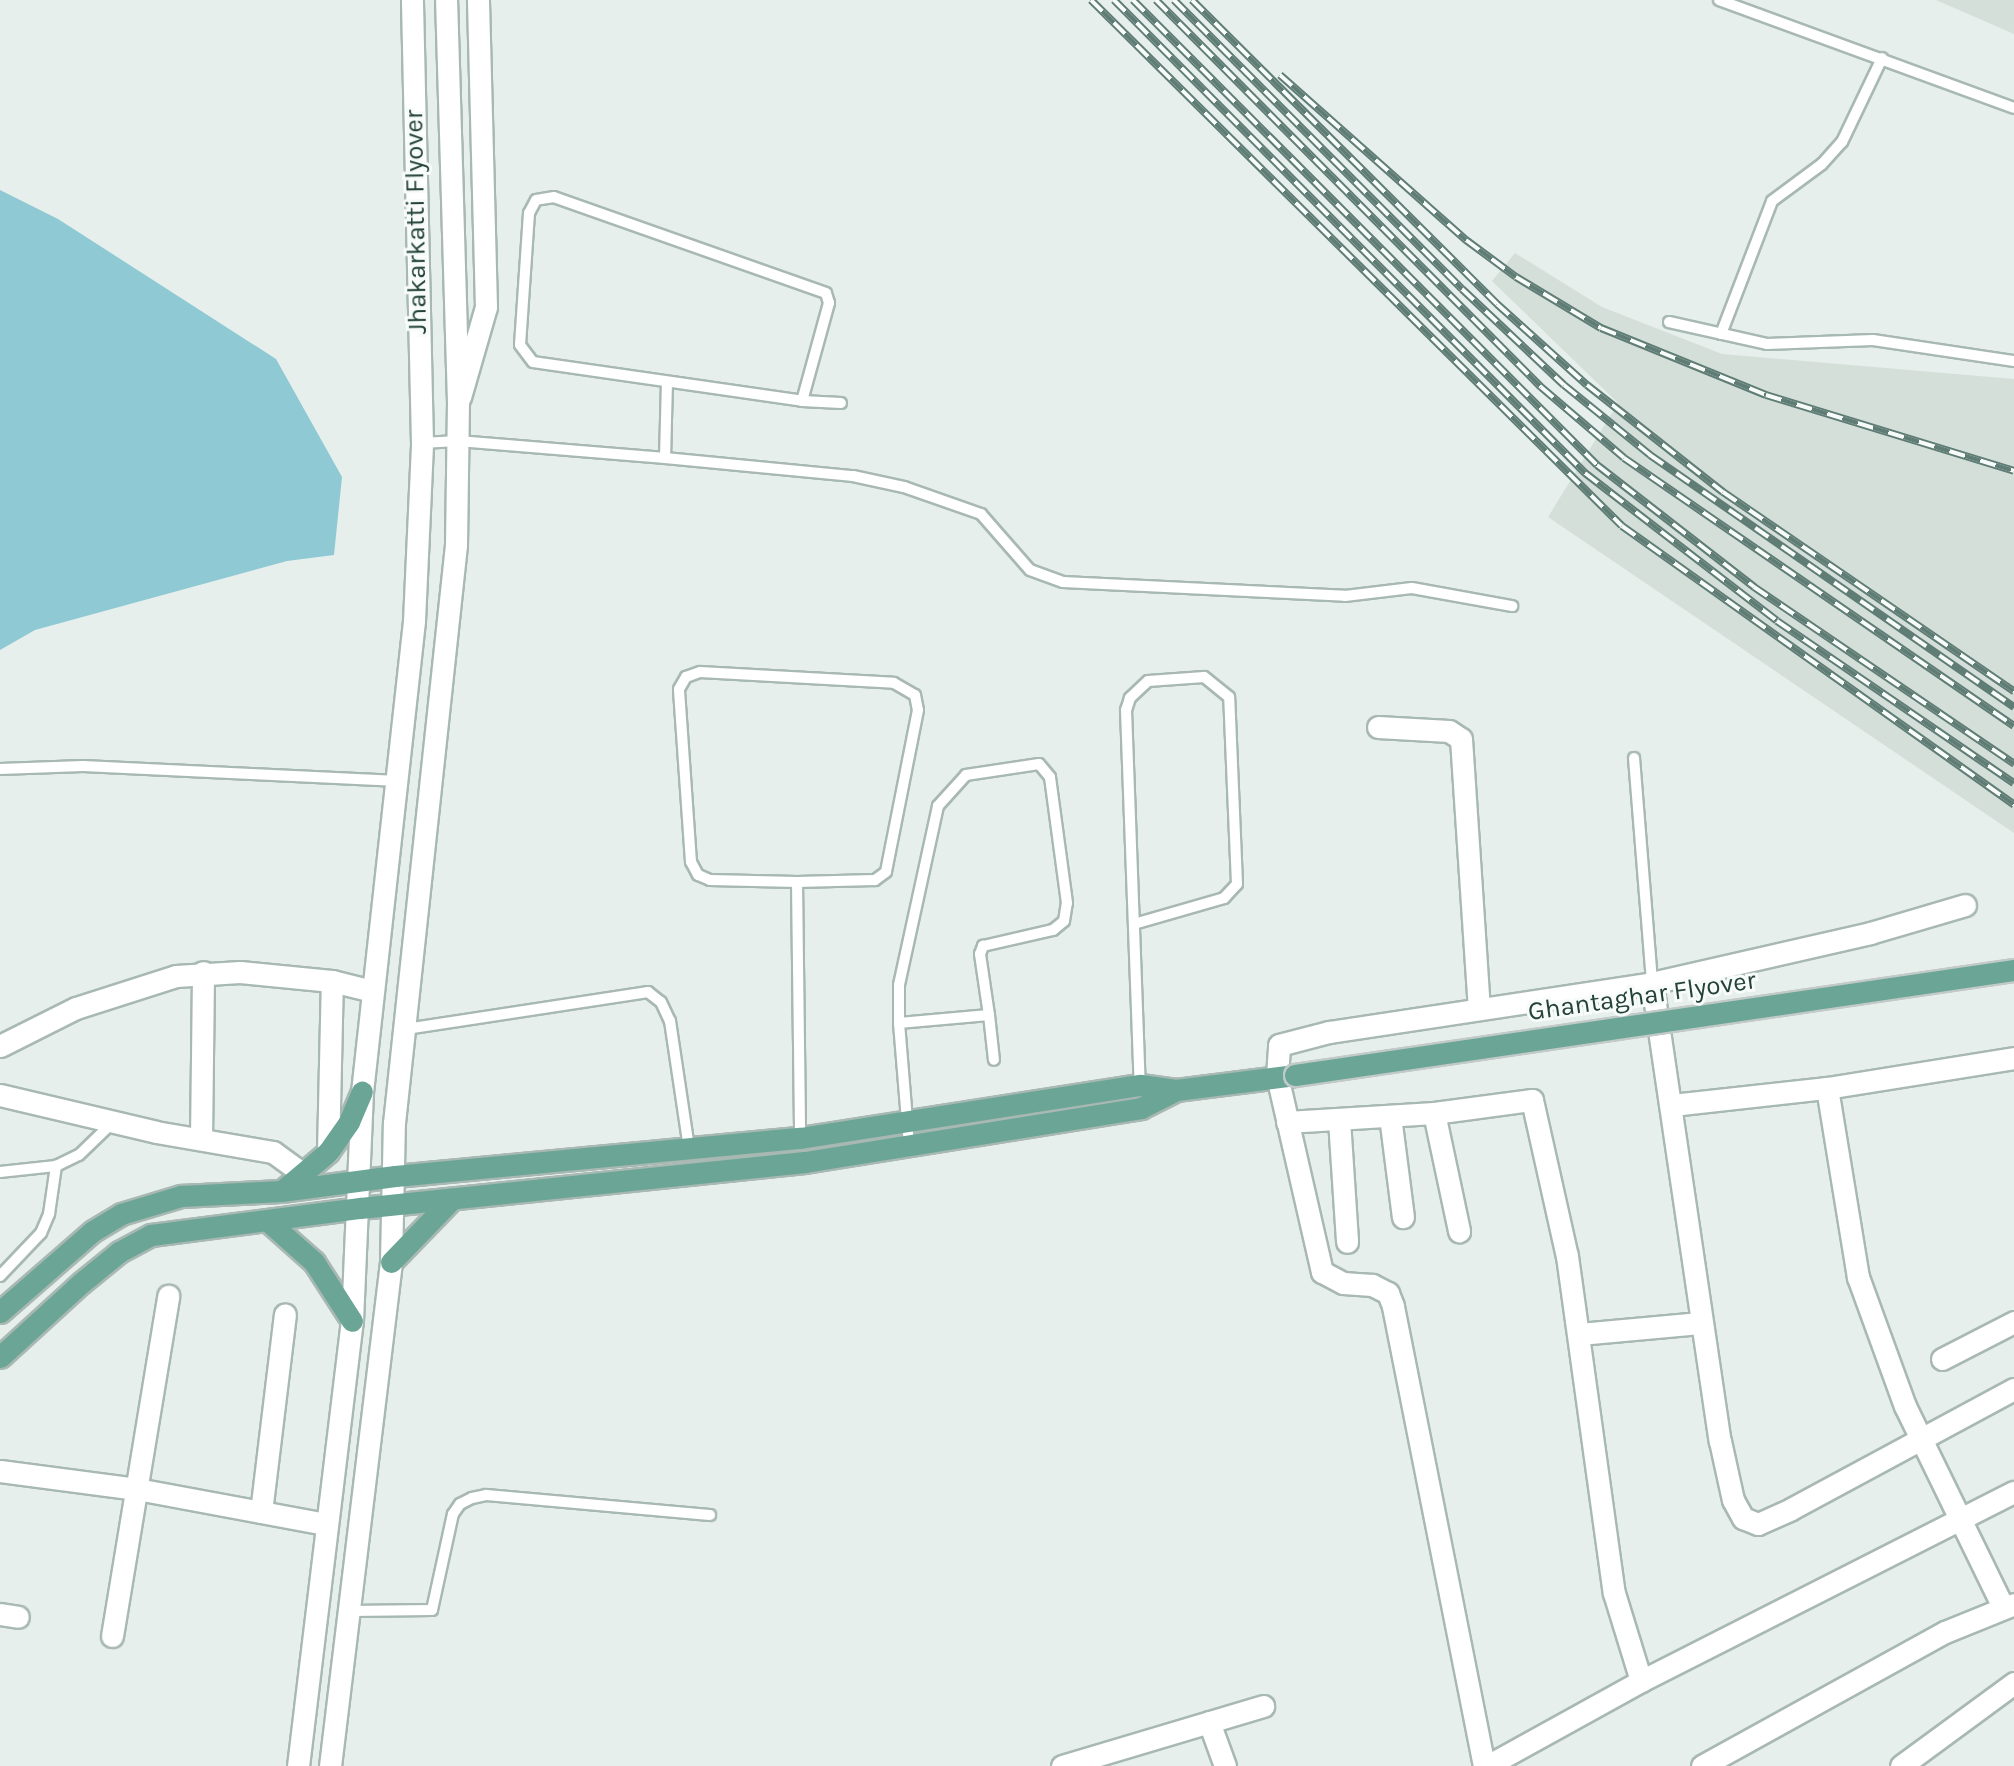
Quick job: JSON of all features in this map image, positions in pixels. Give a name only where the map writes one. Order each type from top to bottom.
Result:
[{"type":"main road","name":"Ghantaghar Flyover","points":[[1176,1090],[2014,970]]},
{"type":"main road","points":[[0,1312],[93,1231],[121,1214],[181,1196],[281,1191],[395,1176],[800,1138],[1140,1085],[1176,1090]]},
{"type":"main road","points":[[0,1357],[119,1252],[151,1235],[270,1223],[360,1208],[805,1162],[1141,1108],[1176,1090]]},
{"type":"main road","points":[[281,1191],[328,1152],[349,1122],[362,1092]]},
{"type":"main road","points":[[391,1262],[452,1199]]},
{"type":"main road","points":[[270,1223],[314,1262],[352,1321]]},
{"type":"street","name":"Jhakarkatti Flyover","points":[[298,1766],[325,1524],[352,1321],[360,1208],[362,1092],[372,991],[400,781],[414,621],[422,443],[412,0]]},
{"type":"street","name":"Jhakarkatti Flyover","points":[[446,0],[458,402]]},
{"type":"street","points":[[330,1766],[391,1262],[396,1204],[394,1123],[450,633],[458,402],[486,307],[478,0]]},
{"type":"street","points":[[1378,727],[1449,731],[1461,739],[1479,1008]]},
{"type":"street","points":[[1965,905],[1870,933],[1652,983],[1291,1038],[1279,1045],[1275,1054],[1286,1075],[1287,1122],[1322,1272],[1343,1283],[1372,1285],[1388,1293],[1393,1306],[1485,1766],[1641,1681],[2014,1492]]},
{"type":"street","points":[[0,1046],[127,989],[203,972],[332,981],[372,991]]},
{"type":"street","points":[[201,1139],[203,972]]},
{"type":"street","points":[[328,1152],[332,981]]},
{"type":"street","points":[[1652,983],[1720,1441],[1733,1500],[1743,1518],[1758,1524],[2014,1389]]},
{"type":"street","points":[[1672,1105],[1827,1088],[2014,1058]]},
{"type":"street","points":[[1702,1766],[1945,1632],[2009,1606],[1921,1438],[1858,1277],[1827,1088]]},
{"type":"street","points":[[0,1095],[113,1122],[273,1152],[289,1159],[303,1174]]},
{"type":"street","points":[[1287,1122],[1434,1113],[1532,1100],[1567,1256],[1614,1593],[1641,1681]]},
{"type":"street","points":[[1434,1113],[1459,1231]]},
{"type":"street","points":[[1390,1116],[1403,1217]]},
{"type":"street","points":[[1339,1120],[1347,1242]]},
{"type":"street","points":[[112,1636],[168,1296]]},
{"type":"street","points":[[261,1511],[285,1314]]},
{"type":"street","points":[[1942,1359],[2014,1322]]},
{"type":"street","points":[[1578,1334],[1701,1323]]},
{"type":"street","points":[[0,1471],[137,1489],[325,1524]]},
{"type":"street","points":[[1901,1766],[2014,1683]]},
{"type":"street","points":[[1062,1766],[1263,1706]]},
{"type":"street","points":[[1209,1722],[1225,1766]]},
{"type":"lane","points":[[1719,0],[2014,108]]},
{"type":"lane","points":[[1721,334],[1772,201],[1822,164],[1842,142],[1882,58]]},
{"type":"lane","points":[[802,401],[830,303],[826,293],[554,197],[536,200],[529,213],[527,239],[520,345],[525,355],[548,365],[802,401],[841,403]]},
{"type":"lane","points":[[1669,322],[1721,334],[1792,345],[1872,340],[2014,361]]},
{"type":"lane","points":[[664,458],[667,382]]},
{"type":"lane","points":[[422,443],[458,441],[664,458],[853,476],[904,487],[981,514],[1030,570],[1063,582],[1345,596],[1412,588],[1512,606]]},
{"type":"lane","points":[[699,673],[894,683],[915,695],[918,710],[886,872],[875,880],[797,882],[710,880],[698,875],[691,862],[680,689],[687,677],[699,673]]},
{"type":"lane","points":[[1134,924],[1224,898],[1237,884],[1229,696],[1204,677],[1148,681],[1130,698],[1126,709],[1125,773],[1141,1108]]},
{"type":"lane","points":[[1634,758],[1652,983]]},
{"type":"lane","points":[[909,1144],[899,1023],[899,985],[937,806],[966,775],[1039,764],[1050,777],[1068,903],[1064,921],[1053,930],[983,946],[980,954],[994,1060]]},
{"type":"lane","points":[[0,769],[83,766],[400,781]]},
{"type":"lane","points":[[797,882],[800,1138]]},
{"type":"lane","points":[[406,1029],[648,992],[661,1002],[670,1021],[690,1148]]},
{"type":"lane","points":[[899,1023],[989,1015]]},
{"type":"lane","points":[[0,1172],[56,1166],[79,1155],[113,1122]]},
{"type":"lane","points":[[0,1276],[41,1233],[49,1214],[56,1166]]},
{"type":"lane","points":[[350,1611],[432,1611],[453,1514],[460,1504],[472,1498],[486,1495],[710,1516]]},
{"type":"shaded area","points":[[1936,0],[2014,0],[2014,34]]},
{"type":"shaded area","points":[[1515,253],[1602,307],[1722,354],[2014,379],[2014,833],[1548,517],[1618,403],[1492,281]]},
{"type":"water","points":[[0,190],[58,219],[276,359],[342,477],[334,555],[287,561],[35,630],[0,650]]},
{"type":"railway","points":[[1091,0],[1622,526],[2014,805]]},
{"type":"railway","points":[[1114,0],[1585,473],[1777,621],[2014,783]]},
{"type":"railway","points":[[1133,0],[1597,465],[1754,587],[2014,764]]},
{"type":"railway","points":[[1156,0],[1541,387],[1624,458],[2014,726]]},
{"type":"railway","points":[[1174,0],[1462,289],[1564,385],[1650,455],[2014,707]]},
{"type":"railway","points":[[1192,0],[1497,304],[1587,385],[1723,492],[2014,691]]},
{"type":"railway","points":[[1280,75],[1466,240],[1516,277],[1601,328],[1766,395],[2014,471]]}]
